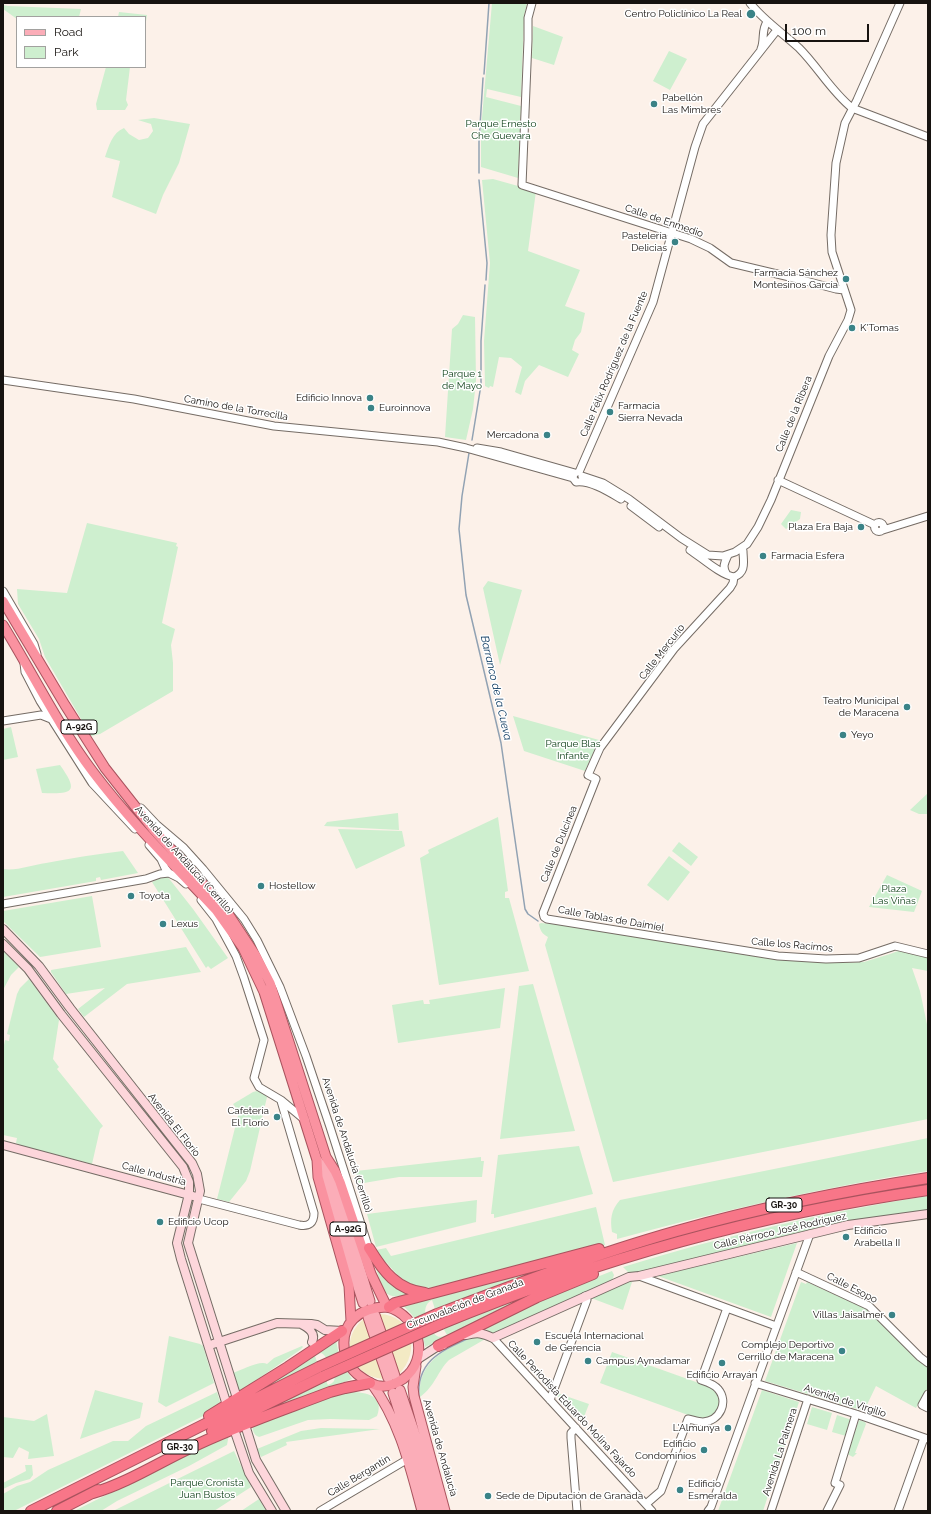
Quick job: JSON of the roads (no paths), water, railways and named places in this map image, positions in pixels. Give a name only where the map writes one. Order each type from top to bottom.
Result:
[{"type":"highway","name":"A-92G","points":[[3,601],[38,658]]},
{"type":"highway","name":"A-92G","points":[[3,625],[24,659]]},
{"type":"highway","name":"Avenida de Andalucía (Cerrillo)","points":[[38,658],[88,742],[165,856]]},
{"type":"highway","name":"Avenida de Andalucía (Cerrillo)","points":[[24,659],[64,728],[93,772],[123,809],[178,871],[203,896],[230,928],[243,948],[259,981],[277,1031],[305,1120],[321,1159],[340,1182],[371,1274],[388,1307]]},
{"type":"highway","name":"Avenida de Andalucía (Cerrillo)","points":[[178,871],[221,904],[243,934],[270,983],[321,1159],[318,1177],[349,1286],[347,1326]]},
{"type":"highway","name":"GR-30","points":[[625,1253],[628,1241],[642,1242],[683,1229],[776,1206],[845,1192],[928,1178]]},
{"type":"highway","name":"Circunvalación de Granada","points":[[31,1511],[146,1454],[322,1371],[439,1319],[521,1291],[608,1257],[888,1195],[928,1190]]},
{"type":"highway","points":[[368,1248],[378,1263],[395,1282],[414,1292],[429,1294]]},
{"type":"highway","points":[[146,1454],[160,1443],[213,1414],[269,1380],[347,1326],[360,1314],[370,1309],[388,1307],[395,1303],[429,1294],[625,1253]]},
{"type":"highway","points":[[438,1346],[537,1297],[608,1257]]},
{"type":"highway","points":[[347,1326],[343,1344],[346,1359],[358,1376],[371,1384],[379,1386],[386,1386],[399,1382],[412,1372],[417,1363],[418,1340],[415,1330],[400,1312],[388,1307]]},
{"type":"highway","points":[[269,1380],[276,1371],[307,1349],[312,1342]]},
{"type":"highway","name":"Circunvalación de Granada","points":[[57,1511],[220,1427],[322,1371]]},
{"type":"highway","points":[[93,1493],[108,1488],[191,1447],[251,1422],[330,1392],[371,1384]]},
{"type":"main road","name":"Avenida El Florío","points":[[3,929],[39,966],[192,1164],[197,1174],[200,1191],[188,1243],[218,1342],[236,1395]]},
{"type":"main road","name":"Avenida El Florío","points":[[3,944],[28,969],[187,1174],[189,1194],[177,1243],[178,1250],[226,1402]]},
{"type":"main road","points":[[122,1092],[131,1085]]},
{"type":"main road","points":[[163,1143],[171,1137]]},
{"type":"main road","name":"Calle Industria","points":[[3,1145],[189,1194],[199,1199]]},
{"type":"main road","name":"Avenida de Andalucía (Cerrillo)","points":[[321,1159],[323,1175],[367,1302]]},
{"type":"main road","name":"Calle Párroco José Rodríguez","points":[[493,1338],[621,1280],[848,1225],[928,1214]]},
{"type":"main road","points":[[178,1250],[189,1247]]},
{"type":"main road","points":[[371,1316],[377,1333]]},
{"type":"main road","points":[[208,1346],[272,1324],[305,1323],[317,1325],[329,1331],[347,1326]]},
{"type":"main road","points":[[301,1324],[311,1331],[313,1335],[312,1342]]},
{"type":"main road","points":[[417,1363],[438,1346],[453,1342],[476,1332],[486,1334],[493,1338]]},
{"type":"main road","points":[[384,1354],[392,1377]]},
{"type":"main road","name":"Avenida de Andalucía","points":[[417,1363],[414,1396],[445,1511]]},
{"type":"main road","points":[[371,1384],[385,1402],[392,1415],[408,1459],[422,1511]]},
{"type":"main road","name":"Avenida de Andalucía","points":[[430,1511],[396,1391],[414,1431],[437,1511]]},
{"type":"main road","points":[[246,1428],[256,1460],[286,1511]]},
{"type":"main road","points":[[235,1432],[245,1464],[252,1479],[272,1511]]},
{"type":"main road","points":[[245,1464],[256,1460]]},
{"type":"street","name":"Calle de Enmedio","points":[[532,3],[528,18],[522,184],[691,239],[710,248],[731,263],[844,290]]},
{"type":"street","points":[[750,3],[767,22],[799,48],[844,101],[852,108],[928,137]]},
{"type":"street","points":[[844,290],[832,252],[831,236],[836,164],[846,123],[900,3]]},
{"type":"street","points":[[761,50],[763,44],[763,29],[767,22]]},
{"type":"street","name":"Calle Félix Rodríguez de la Fuente","points":[[578,476],[653,302],[695,147],[703,124],[777,30]]},
{"type":"street","points":[[764,32],[772,37]]},
{"type":"street","name":"Calle de la Ribera","points":[[730,556],[746,544],[758,527],[829,356],[848,320],[851,310],[844,290]]},
{"type":"street","name":"Camino de la Torrecilla","points":[[3,380],[134,399],[274,426],[438,442],[466,448],[479,448],[501,452],[603,483],[629,499],[681,538]]},
{"type":"street","name":"Camino de la Torrecilla","points":[[578,476],[627,503],[702,558],[722,572],[726,573]]},
{"type":"street","points":[[778,480],[875,525],[881,522],[884,526],[883,530],[928,516]]},
{"type":"street","name":"Calle de la Ribera","points":[[681,538],[708,555],[730,556],[743,551],[750,546],[757,536],[758,527]]},
{"type":"street","points":[[730,556],[724,564],[724,568],[729,576],[734,577],[740,574],[743,567],[743,551]]},
{"type":"street","points":[[702,558],[730,556],[739,559],[743,567]]},
{"type":"street","name":"Calle Mercurio","points":[[596,779],[588,775],[600,748],[674,649],[730,588],[733,584],[734,577]]},
{"type":"street","points":[[3,591],[34,644],[38,658]]},
{"type":"street","name":"Avenida de Andalucía (Cerrillo)","points":[[24,659],[25,672],[40,701],[66,745],[92,783],[165,856]]},
{"type":"street","points":[[33,715],[38,708],[40,701]]},
{"type":"street","points":[[3,721],[33,715],[41,715],[51,720]]},
{"type":"street","points":[[64,728],[66,745]]},
{"type":"street","name":"Calle de Dulcinea","points":[[544,917],[543,913],[596,779]]},
{"type":"street","name":"Avenida de Andalucía (Cerrillo)","points":[[124,794],[137,803],[157,825],[191,856],[244,919],[258,940],[286,1001],[306,1056],[368,1248],[371,1260],[371,1274]]},
{"type":"street","points":[[153,876],[165,856],[180,845]]},
{"type":"street","points":[[3,904],[146,879],[153,876],[178,871],[191,856]]},
{"type":"street","name":"Avenida de Andalucía (Cerrillo)","points":[[178,871],[179,878],[192,890],[216,919],[236,956],[264,1040],[254,1078],[259,1087],[281,1100],[305,1120]]},
{"type":"street","points":[[192,890],[203,896]]},
{"type":"street","name":"Calle Tablas de Daimiel","points":[[544,917],[547,919],[676,940]]},
{"type":"street","name":"Calle los Racimos","points":[[676,940],[778,956],[805,958],[859,958],[895,946],[928,954]]},
{"type":"street","points":[[274,974],[276,1000]]},
{"type":"street","name":"Calle Industria","points":[[199,1199],[299,1225],[304,1226],[310,1224],[314,1219],[314,1213],[281,1100]]},
{"type":"street","points":[[708,1511],[711,1507],[796,1272],[805,1246],[806,1235]]},
{"type":"street","name":"Calle Esopo","points":[[796,1272],[869,1306],[920,1357],[928,1363]]},
{"type":"street","points":[[638,1276],[776,1326]]},
{"type":"street","points":[[550,1400],[587,1300],[585,1296]]},
{"type":"street","points":[[646,1504],[661,1491],[688,1419],[698,1422],[708,1422],[717,1416],[722,1409],[723,1400],[717,1388],[712,1384],[701,1380],[727,1308]]},
{"type":"street","name":"Calle Periodista Eduardo Molina Fajardo","points":[[493,1338],[652,1511]]},
{"type":"street","name":"Avenida de Virgilio","points":[[755,1383],[856,1414],[926,1438]]},
{"type":"street","points":[[925,1407],[928,1394]]},
{"type":"street","name":"Avenida La Palmera","points":[[771,1511],[808,1399]]},
{"type":"street","points":[[827,1511],[837,1484],[844,1452],[856,1414]]},
{"type":"street","points":[[576,1428],[571,1433],[577,1511]]},
{"type":"street","points":[[572,1444],[582,1435]]},
{"type":"street","points":[[898,1511],[926,1438]]},
{"type":"street","name":"Calle Bergantín","points":[[320,1511],[408,1459]]},
{"type":"waterway","name":"Barranco de la Cueva","points":[[484,74],[489,3]]},
{"type":"waterway","name":"Barranco de la Cueva","points":[[479,173],[479,142],[483,78]]},
{"type":"waterway","name":"Barranco de la Cueva","points":[[479,180],[487,263],[486,280]]},
{"type":"waterway","name":"Barranco de la Cueva","points":[[472,440],[481,385],[481,341],[485,285]]},
{"type":"waterway","name":"Barranco de la Cueva","points":[[469,453],[462,496],[459,529],[466,595],[501,743],[525,909],[528,914],[538,921]]},
{"type":"waterway","points":[[419,1398],[419,1385],[426,1366],[440,1353],[469,1338]]},
{"type":"place","name":"Centro Policlínico La Real","points":[[751,14]]},
{"type":"place","name":"Pabellón Las Mimbres","points":[[654,104]]},
{"type":"place","name":"Pastelería Delicias","points":[[675,242]]},
{"type":"place","name":"Farmacia Sánchez Montesinos García","points":[[846,279]]},
{"type":"place","name":"K'Tomas","points":[[852,328]]},
{"type":"place","name":"Edificio Innova","points":[[370,398]]},
{"type":"place","name":"Euroinnova","points":[[371,408]]},
{"type":"place","name":"Farmacia Sierra Nevada","points":[[610,412]]},
{"type":"place","name":"Mercadona","points":[[547,435]]},
{"type":"place","name":"Plaza Era Baja","points":[[861,527]]},
{"type":"place","name":"Farmacia Esfera","points":[[763,556]]},
{"type":"place","name":"Teatro Municipal de Maracena","points":[[907,707]]},
{"type":"place","name":"Yeyo","points":[[843,735]]},
{"type":"place","name":"Hostellow","points":[[261,886]]},
{"type":"place","name":"Toyota","points":[[131,896]]},
{"type":"place","name":"Lexus","points":[[163,924]]},
{"type":"place","name":"Cafetería El Florío","points":[[277,1117]]},
{"type":"place","name":"Edificio Ucop","points":[[160,1222]]},
{"type":"place","name":"Edificio Arabella II","points":[[846,1237]]},
{"type":"place","name":"Villas Jaisalmer","points":[[892,1315]]},
{"type":"place","name":"Escuela Internacional de Gerencia","points":[[537,1342]]},
{"type":"place","name":"Complejo Deportivo Cerrillo de Maracena","points":[[842,1351]]},
{"type":"place","name":"Campus Aynadamar","points":[[588,1361]]},
{"type":"place","name":"Edificio Arrayán","points":[[722,1363]]},
{"type":"place","name":"L'Almunya","points":[[728,1428]]},
{"type":"place","name":"Edificio Condominios","points":[[704,1450]]},
{"type":"place","name":"Edificio Esmeralda","points":[[680,1490]]},
{"type":"place","name":"Sede de Diputación de Granada","points":[[488,1496]]},
{"type":"park label","name":"Parque Ernesto Che Guevara","points":[[501,130]]},
{"type":"park label","name":"Parque 1 de Mayo","points":[[462,380]]},
{"type":"park label","name":"Parque Blas Infante","points":[[573,750]]},
{"type":"park label","name":"Plaza Las Viñas","points":[[894,894]]},
{"type":"park label","name":"Parque Cronista Juan Bustos","points":[[207,1488]]}]
